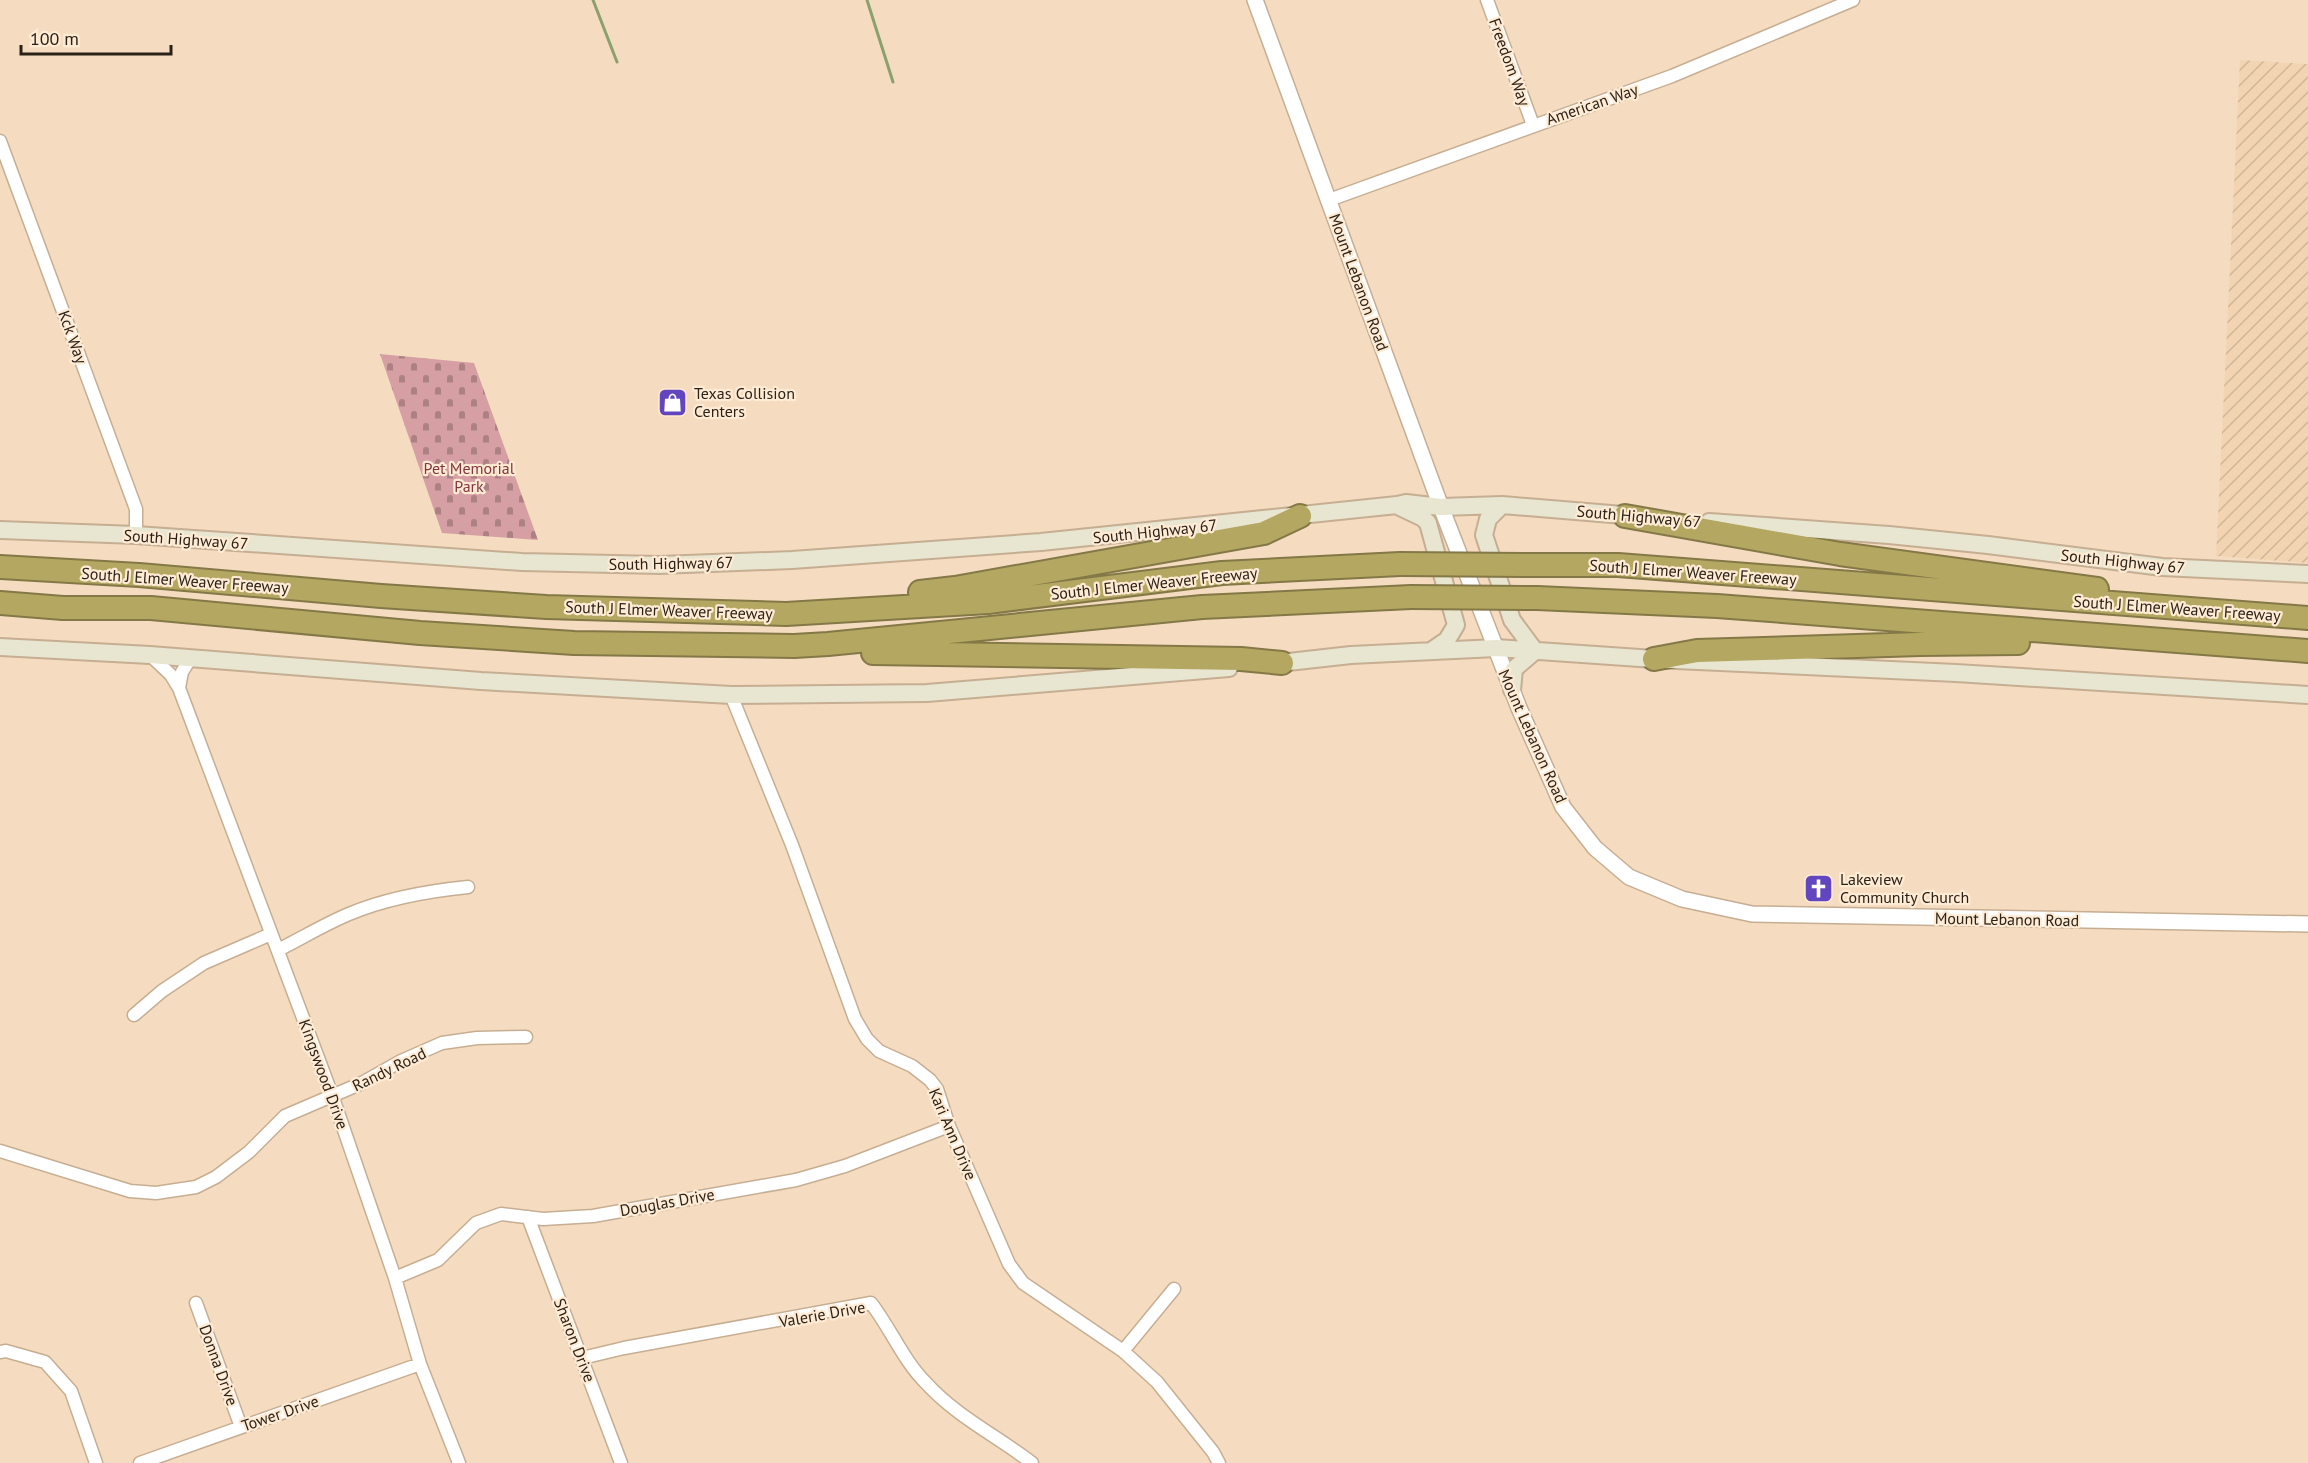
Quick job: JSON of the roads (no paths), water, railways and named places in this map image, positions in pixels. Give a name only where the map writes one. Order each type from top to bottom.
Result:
[{"type":"highway","points":[[786,614],[846,601],[955,588],[1264,533],[1300,516]]},
{"type":"highway","points":[[1625,516],[1840,554],[2156,596],[2188,610]]},
{"type":"highway","name":"South J Elmer Weaver Freeway","points":[[0,567],[139,575],[381,596],[546,607],[786,614],[988,602],[1222,573],[1400,564],[1618,565],[2308,618]]},
{"type":"highway","name":"South J Elmer Weaver Freeway","points":[[0,603],[63,608],[151,608],[420,633],[574,643],[714,645],[828,644],[1202,607],[1411,597],[1537,598],[1717,606],[2308,651]]},
{"type":"highway","points":[[1654,660],[1697,651],[1920,644],[2007,643],[2196,652],[2224,646]]},
{"type":"highway","points":[[828,644],[866,653],[1240,659],[1282,663]]},
{"type":"main road","name":"South Highway 67","points":[[0,530],[136,535],[511,562],[660,565],[792,560],[1041,542],[1397,506],[1407,503],[1441,507],[1502,505],[1889,535],[1988,544],[2162,567],[2308,574]]},
{"type":"main road","points":[[1502,505],[1488,519],[1484,535],[1512,620],[1535,651]]},
{"type":"main road","points":[[1397,506],[1423,518],[1428,523],[1456,625],[1447,640],[1431,651]]},
{"type":"main road","points":[[0,647],[150,655],[481,681],[730,695],[927,693],[1282,663],[1351,655],[1496,648],[1654,660],[1946,673],[2308,695]]},
{"type":"main road","points":[[1512,690],[1514,669],[1535,651]]},
{"type":"street","name":"Mount Lebanon Road","points":[[1255,0],[1441,507],[1512,690],[1563,807],[1594,848],[1629,878],[1682,899],[1752,914],[2308,924]]},
{"type":"street","name":"Freedom Way","points":[[1487,0],[1533,125]]},
{"type":"street","name":"American Way","points":[[1329,200],[1672,76],[1853,0]]},
{"type":"street","name":"Kck Way","points":[[0,141],[136,509],[136,535]]},
{"type":"street","name":"Kingswood Drive","points":[[150,655],[171,675],[179,688],[332,1095],[395,1278],[420,1364],[459,1463]]},
{"type":"street","points":[[179,688],[182,672],[190,659]]},
{"type":"street","name":"Kari Ann Drive","points":[[730,695],[792,845],[855,1019],[867,1039],[879,1051],[912,1066],[930,1080],[937,1089],[949,1126],[1009,1264],[1023,1283],[1123,1351],[1157,1382],[1213,1452],[1219,1463]]},
{"type":"street","points":[[278,950],[350,914],[386,902],[430,891],[468,887]]},
{"type":"street","points":[[134,1015],[162,991],[204,963],[271,933]]},
{"type":"street","name":"Randy Road","points":[[0,1151],[130,1191],[156,1193],[196,1187],[216,1177],[249,1152],[285,1116],[362,1083],[401,1061],[442,1043],[477,1038],[526,1037]]},
{"type":"street","name":"Douglas Drive","points":[[395,1278],[438,1260],[476,1223],[501,1214],[560,1219],[796,1180],[845,1166],[949,1126]]},
{"type":"street","name":"Sharon Drive","points":[[528,1217],[621,1463]]},
{"type":"street","points":[[1123,1351],[1174,1289]]},
{"type":"street","name":"Donna Drive","points":[[196,1304],[241,1426]]},
{"type":"street","name":"Valerie Drive","points":[[582,1358],[624,1348],[871,1304],[888,1325],[904,1355],[925,1383],[959,1413],[1004,1441],[1032,1463]]},
{"type":"street","points":[[0,1352],[6,1351],[45,1362],[71,1392],[96,1463]]},
{"type":"street","name":"Tower Drive","points":[[140,1463],[420,1364]]},
{"type":"waterway","points":[[593,0],[617,62]]},
{"type":"waterway","points":[[867,0],[893,82]]},
{"type":"place","name":"Texas Collision Centers","points":[[673,402]]},
{"type":"place","name":"Lakeview Community Church","points":[[1819,888]]},
{"type":"park label","name":"Pet Memorial Park","points":[[469,477]]}]
